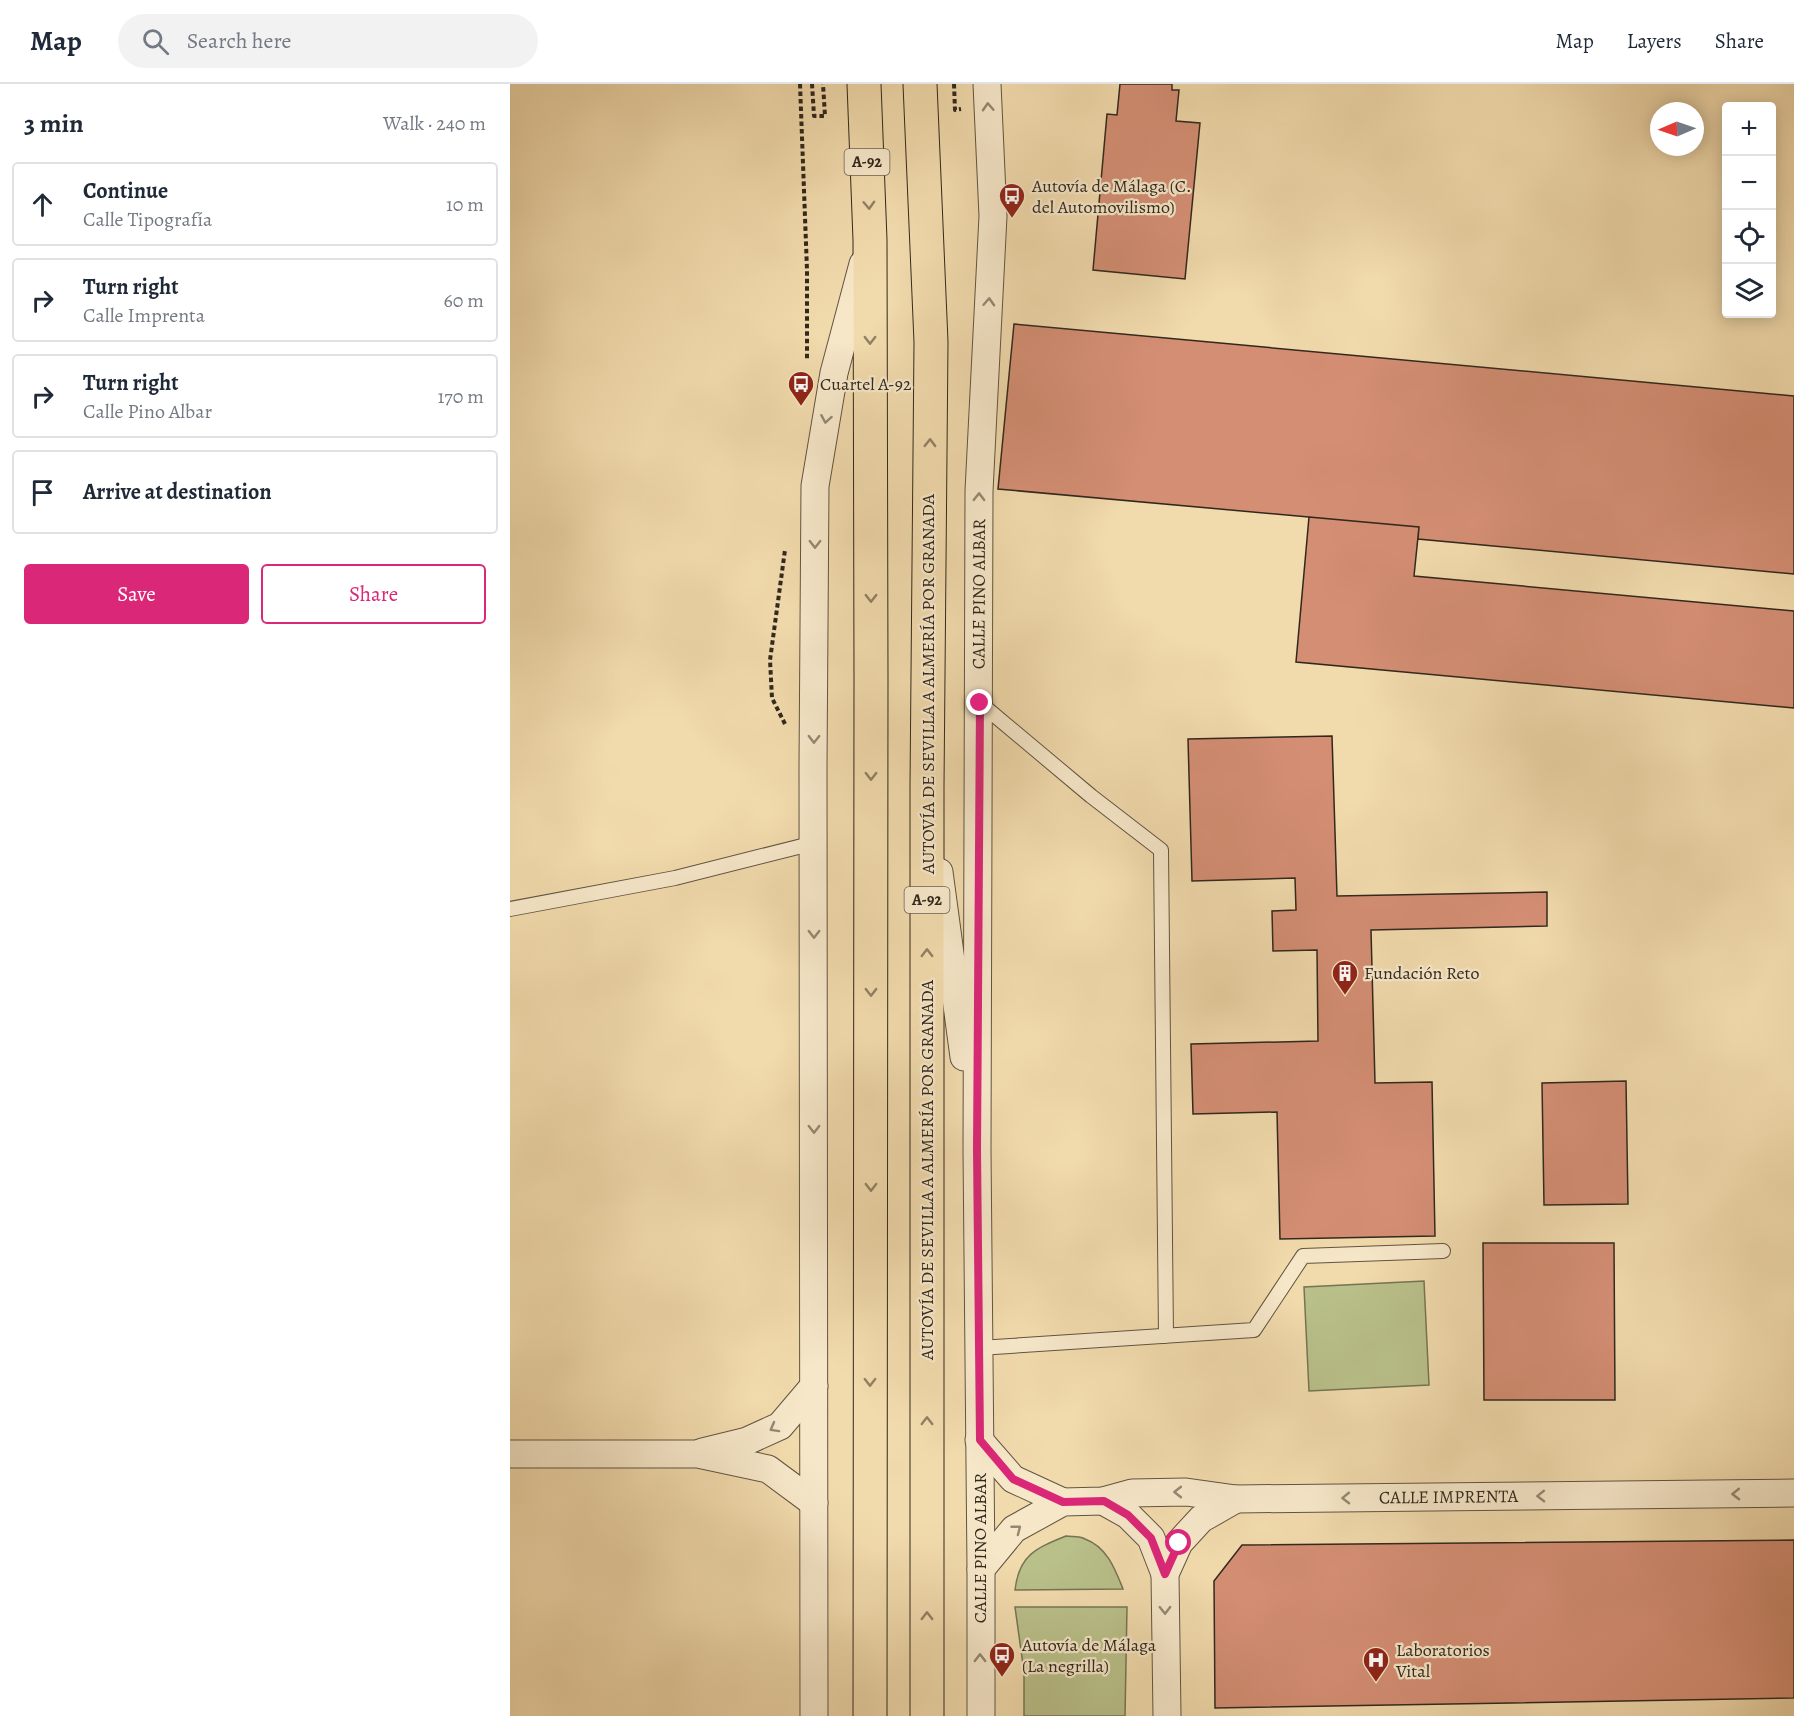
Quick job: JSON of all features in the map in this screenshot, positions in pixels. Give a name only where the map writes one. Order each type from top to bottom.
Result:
[{"type":"highway","name":"A-92","points":[[864,84],[870,240],[870,1716]]},
{"type":"highway","name":"AUTOVÍA DE SEVILLA A ALMERÍA POR GRANADA","points":[[920,84],[931,342],[927,786],[927,1716]]},
{"type":"street","name":"CALLE PINO ALBAR","points":[[981,1716],[977,1150],[979,491],[993,216],[987,84]]},
{"type":"street","points":[[814,1716],[815,486],[834,372],[870,240]]},
{"type":"street","points":[[927,786],[977,1150]]},
{"type":"street","points":[[698,1454],[747,1441],[780,1425],[814,1386]]},
{"type":"street","name":"CALLE IMPRENTA","points":[[980,1440],[1013,1479],[1063,1502],[1104,1501],[1132,1493],[1186,1492],[1236,1499],[1794,1493]]},
{"type":"street","points":[[510,1454],[698,1454],[768,1469],[814,1503]]},
{"type":"street","points":[[1165,1574],[1179,1543],[1201,1519],[1236,1499]]},
{"type":"street","points":[[1104,1501],[1128,1515],[1151,1538],[1165,1574],[1167,1716]]},
{"type":"street","name":"CALLE IMPRENTA","points":[[981,1569],[1014,1529],[1063,1502]]},
{"type":"lane","points":[[980,703],[1091,796],[1161,850],[1166,1336]]},
{"type":"lane","points":[[510,909],[675,878],[814,843]]},
{"type":"lane","points":[[979,1348],[1254,1330],[1303,1256],[1443,1251]]},
{"type":"path","points":[[800,84],[807,270],[807,372]]},
{"type":"path","points":[[812,84],[814,116],[825,116],[824,84]]},
{"type":"path","points":[[785,549],[770,660],[772,698],[785,725],[814,741]]},
{"type":"green space","points":[[1424,1281],[1429,1385],[1309,1391],[1304,1287]]},
{"type":"green space","points":[[1066,1536],[1083,1538],[1099,1547],[1117,1574],[1123,1589],[1015,1590],[1020,1568],[1031,1554]]},
{"type":"green space","points":[[1015,1607],[1127,1607],[1125,1716],[1024,1716],[1024,1672]]},
{"type":"building","points":[[1120,84],[1172,84],[1172,90],[1179,90],[1176,121],[1200,123],[1185,279],[1093,270],[1107,114],[1117,115]]},
{"type":"building","points":[[1014,324],[1794,396],[1794,574],[1418,539],[1419,527],[998,489]]},
{"type":"building","points":[[1309,517],[1419,527],[1414,576],[1794,611],[1794,708],[1296,662]]},
{"type":"building","name":"Fundación Reto","points":[[1332,736],[1337,896],[1547,892],[1547,926],[1371,930],[1375,1083],[1432,1082],[1435,1236],[1280,1239],[1277,1112],[1193,1114],[1191,1044],[1318,1041],[1317,950],[1273,951],[1272,911],[1296,910],[1295,878],[1192,881],[1188,739]]},
{"type":"building","points":[[1626,1081],[1628,1204],[1544,1205],[1542,1083]]},
{"type":"building","points":[[1483,1243],[1614,1243],[1615,1400],[1484,1400]]},
{"type":"building","points":[[1794,1540],[1794,1698],[1215,1708],[1214,1581],[1242,1545]]},
{"type":"place","name":"Autovía de Málaga (C. del Automovilismo)","points":[[1012,219]]},
{"type":"place","name":"Cuartel A-92","points":[[801,407]]},
{"type":"place","name":"Fundación Reto","points":[[1345,996]]},
{"type":"place","name":"Autovía de Málaga (La negrilla)","points":[[1002,1678]]},
{"type":"place","name":"Laboratorios Vital","points":[[1376,1683]]},
{"type":"route","points":[[980,703],[977,1150],[980,1440],[1013,1479],[1063,1502],[1104,1501],[1128,1515],[1151,1538],[1165,1574],[1179,1543]]}]
